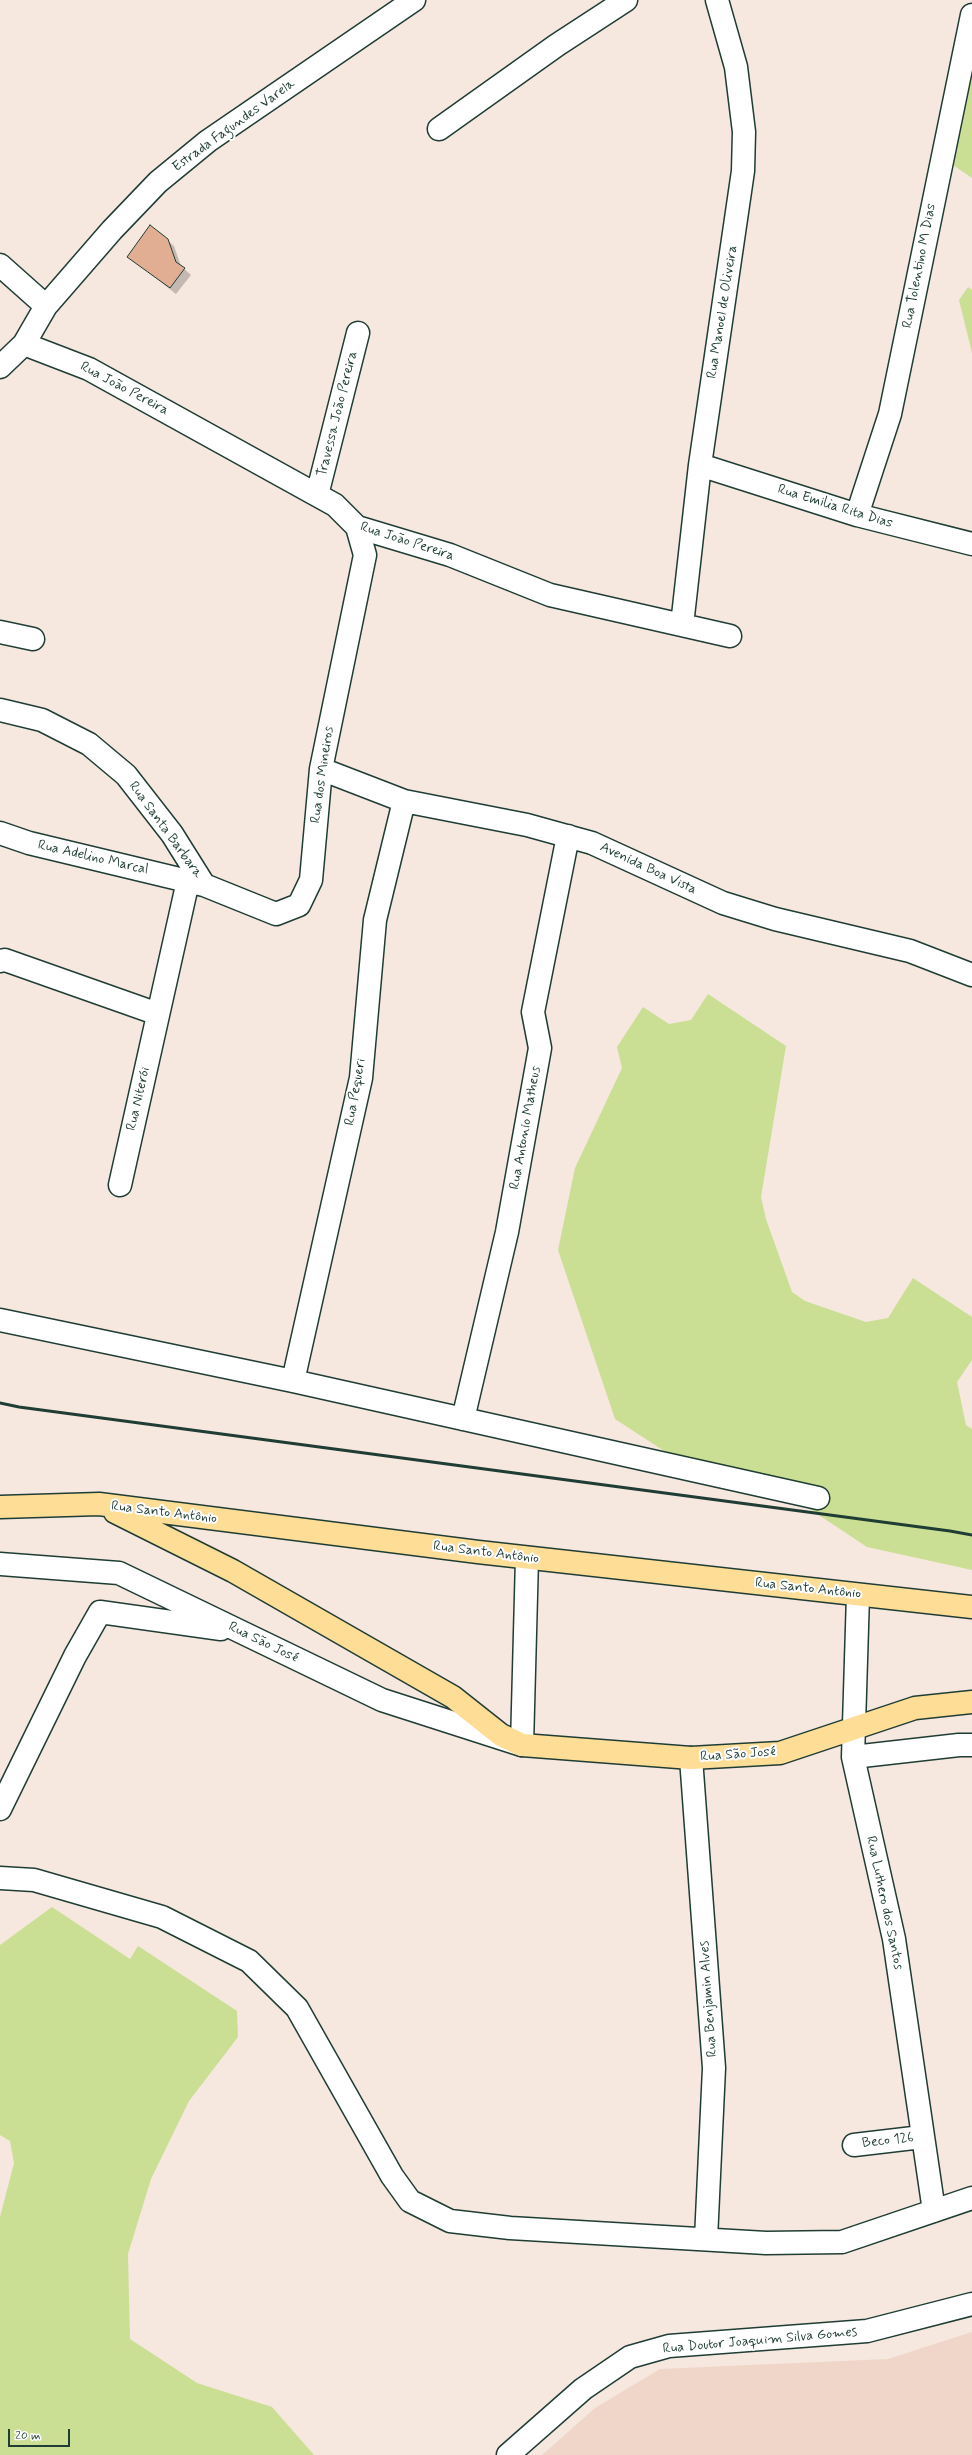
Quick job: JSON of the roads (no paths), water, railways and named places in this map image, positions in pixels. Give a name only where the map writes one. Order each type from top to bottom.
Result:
[{"type":"main road","name":"Rua Santo Antônio","points":[[0,1508],[99,1504],[527,1558],[972,1607]]},
{"type":"main road","name":"Rua São José","points":[[99,1504],[233,1572],[446,1693],[501,1735],[522,1746],[691,1758],[780,1753],[854,1727],[915,1708],[972,1702]]},
{"type":"street","name":"Estrada Fagundes Varela","points":[[0,367],[24,344],[46,306],[112,230],[158,182],[208,141],[414,0]]},
{"type":"street","points":[[439,129],[557,45],[626,0]]},
{"type":"street","name":"Rua Manoel de Oliveira","points":[[682,625],[700,465],[743,171],[744,132],[736,67],[716,0]]},
{"type":"street","name":"Rua Tolentino M Dias","points":[[857,515],[890,414],[972,15]]},
{"type":"street","points":[[0,265],[46,306]]},
{"type":"street","name":"Travessa João Pereira","points":[[317,495],[358,333]]},
{"type":"street","name":"Rua João Pereira","points":[[24,344],[89,369],[336,505],[357,527],[450,556],[550,595],[730,636]]},
{"type":"street","name":"Rua Emilia Rita Dias","points":[[700,465],[857,515],[972,544]]},
{"type":"street","name":"Rua dos Mineiros","points":[[196,883],[276,914],[299,905],[311,880],[321,769],[365,555],[357,527]]},
{"type":"street","points":[[0,632],[33,639]]},
{"type":"street","name":"Rua Santa Barbara","points":[[0,710],[42,720],[89,744],[126,775],[172,834],[196,883]]},
{"type":"street","name":"Avenida Boa Vista","points":[[321,769],[404,801],[527,825],[592,843],[722,903],[775,919],[910,951],[972,975]]},
{"type":"street","name":"Rua Pequeri","points":[[293,1381],[361,1078],[375,920],[404,801]]},
{"type":"street","name":"Rua Adelino Marcal","points":[[0,833],[29,843],[196,883]]},
{"type":"street","name":"Rua Antonio Matheus","points":[[463,1419],[507,1232],[540,1048],[533,1012],[568,836]]},
{"type":"street","name":"Rua Niterói","points":[[120,1185],[158,1014],[196,883]]},
{"type":"street","points":[[0,961],[5,960],[158,1014]]},
{"type":"street","points":[[0,1320],[293,1381],[818,1498]]},
{"type":"street","points":[[522,1746],[527,1558]]},
{"type":"street","name":"Rua São José","points":[[0,1564],[119,1573],[382,1700],[522,1746]]},
{"type":"street","name":"Rua Luthero dos Santos","points":[[858,1595],[852,1757],[894,1938],[934,2211]]},
{"type":"street","points":[[0,1809],[75,1656],[100,1612],[241,1632]]},
{"type":"street","points":[[852,1757],[959,1745],[972,1745]]},
{"type":"street","name":"Rua Benjamin Alves","points":[[691,1758],[714,2068],[706,2239]]},
{"type":"street","points":[[0,1878],[34,1880],[162,1917],[250,1961],[297,2008],[392,2176],[410,2201],[450,2221],[510,2228],[766,2243],[842,2242],[972,2198]]},
{"type":"street","name":"Beco 126","points":[[854,2145],[922,2137]]},
{"type":"street","name":"Rua Doutor Joaquim Silva Gomes","points":[[508,2455],[584,2389],[630,2357],[669,2346],[867,2331],[972,2304]]},
{"type":"railway","points":[[0,1403],[19,1407],[972,1535]]}]
